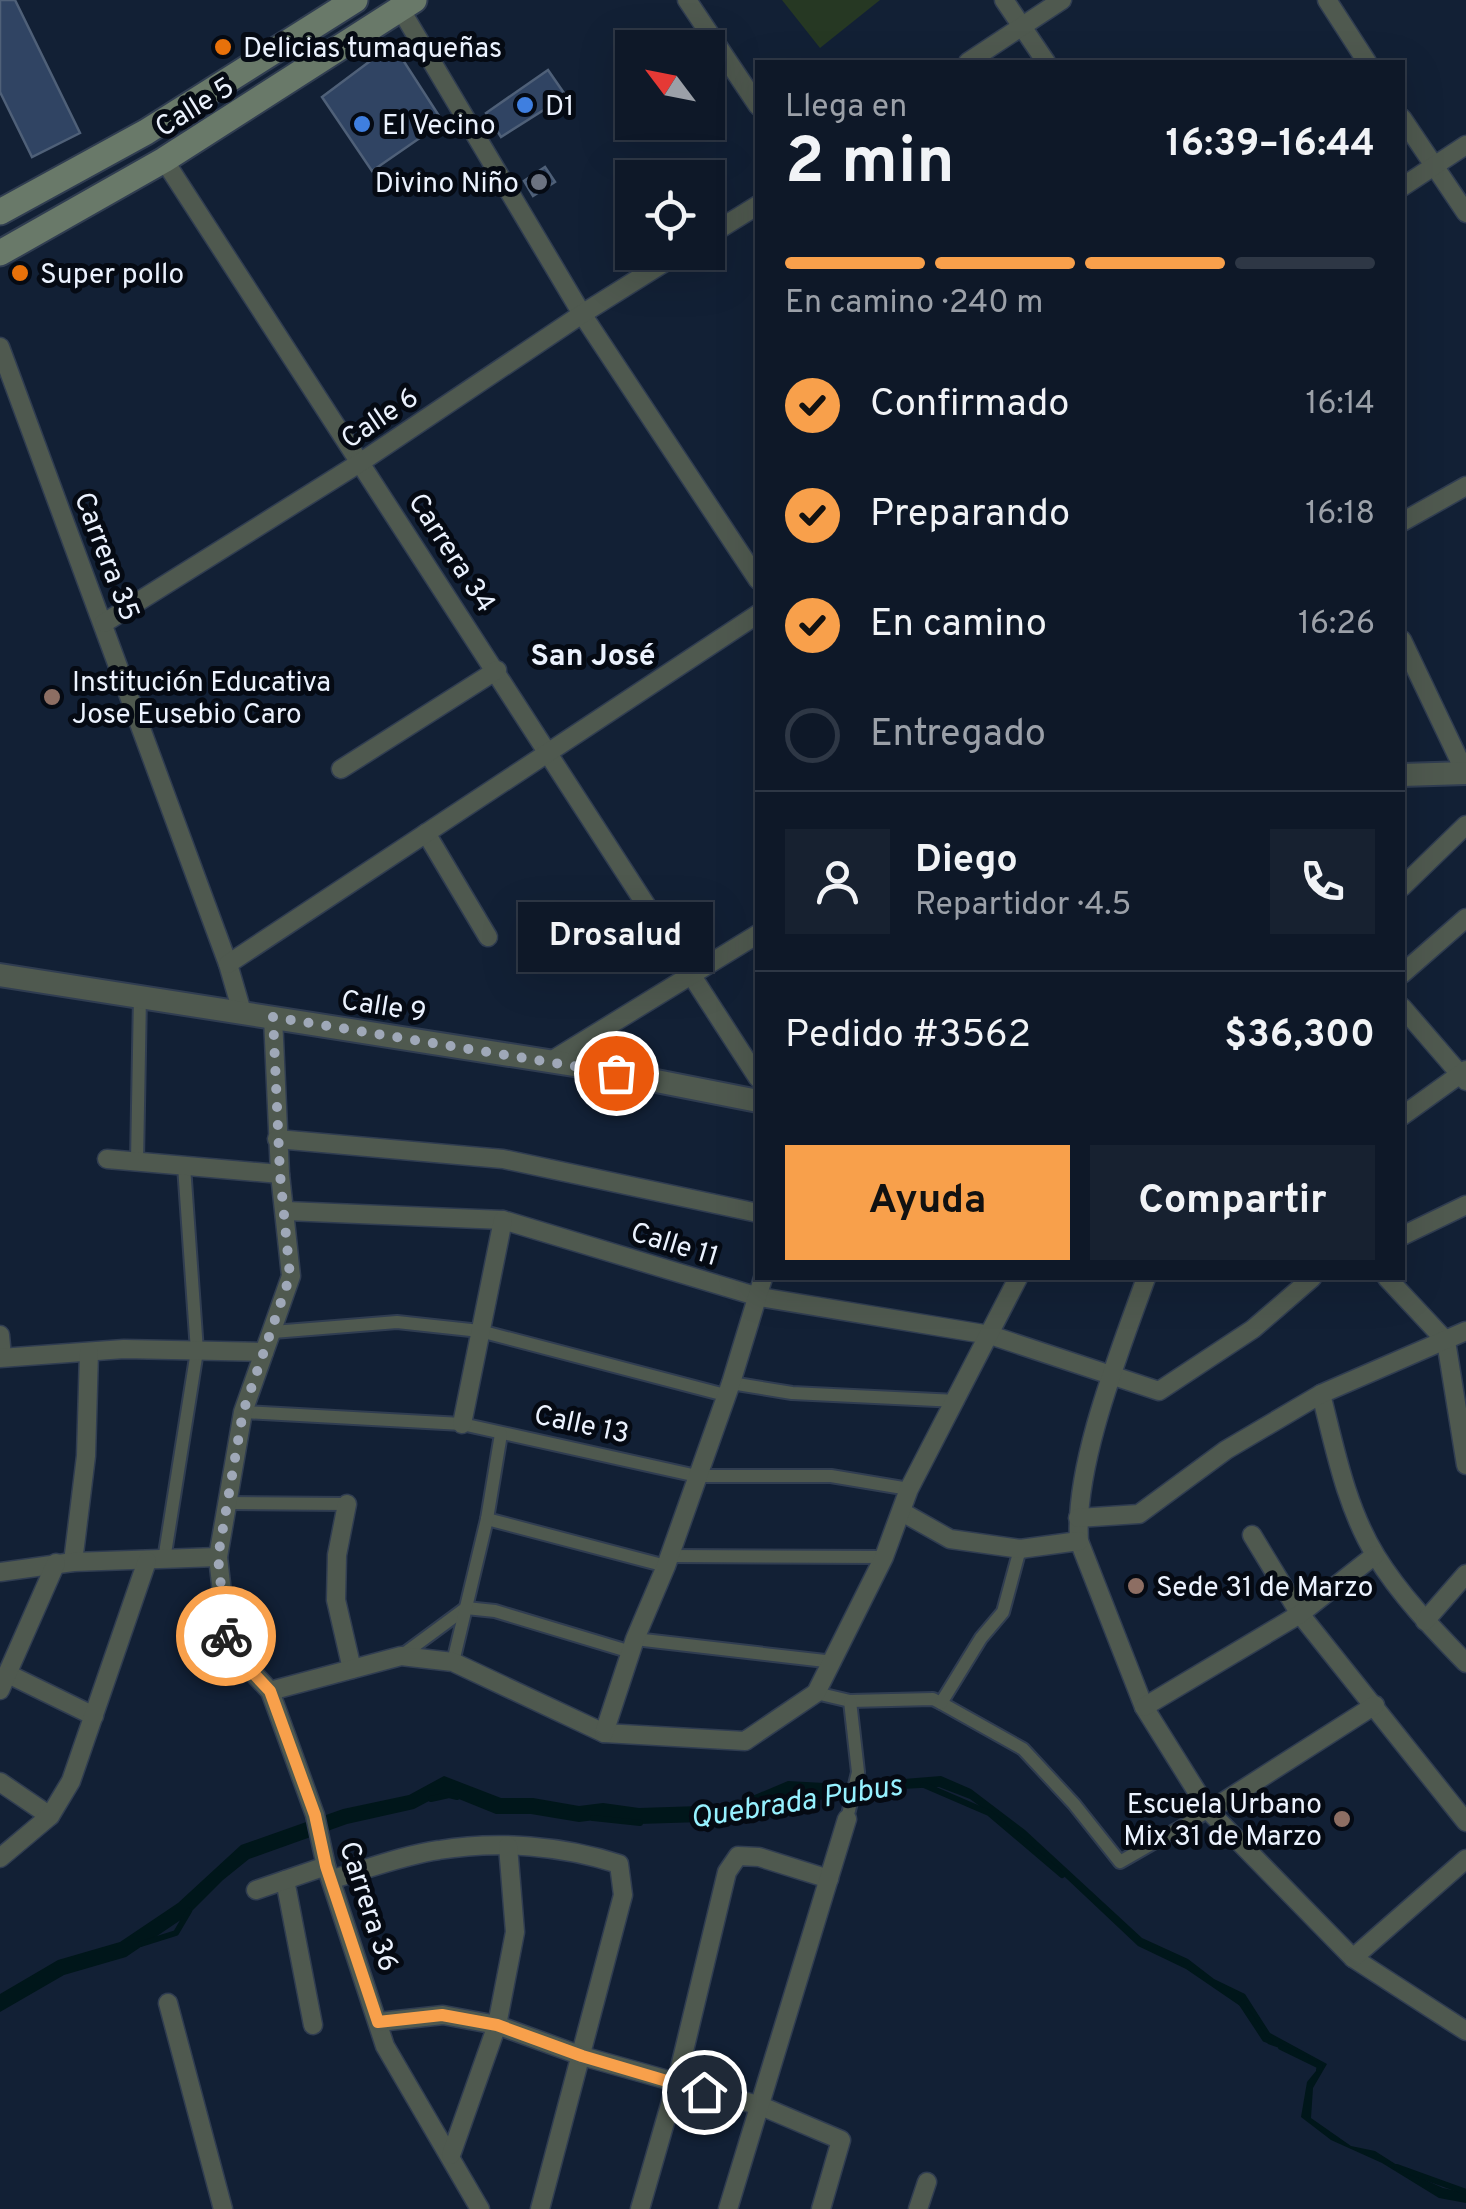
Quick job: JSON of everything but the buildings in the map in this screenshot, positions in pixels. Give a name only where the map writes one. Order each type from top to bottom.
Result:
[{"type":"main road","name":"Calle 5","points":[[0,212],[146,132],[355,0]]},
{"type":"main road","name":"Calle 5","points":[[0,253],[164,160],[408,5]]},
{"type":"street","points":[[686,0],[755,102]]},
{"type":"street","points":[[1004,0],[1045,60]]},
{"type":"street","points":[[971,60],[1062,0]]},
{"type":"street","points":[[1327,0],[1366,60]]},
{"type":"street","points":[[408,5],[582,314],[755,575]]},
{"type":"street","points":[[1405,123],[1466,213]]},
{"type":"street","points":[[1405,186],[1466,146]]},
{"type":"street","name":"Carrera 34","points":[[164,160],[755,1073]]},
{"type":"street","points":[[725,225],[755,207]]},
{"type":"street","name":"Calle 6","points":[[104,622],[361,462],[653,270]]},
{"type":"street","name":"Carrera 35","points":[[0,347],[104,622],[242,1012]]},
{"type":"street","points":[[1405,520],[1466,486]]},
{"type":"street","points":[[228,964],[755,616]]},
{"type":"street","points":[[1405,646],[1466,772],[1405,775]]},
{"type":"street","points":[[341,770],[497,670]]},
{"type":"street","points":[[1405,885],[1466,824]]},
{"type":"street","points":[[426,833],[488,938]]},
{"type":"street","points":[[1405,971],[1466,918]]},
{"type":"street","points":[[552,1062],[755,936]]},
{"type":"street","name":"Calle 9","points":[[0,975],[552,1062],[755,1099]]},
{"type":"street","points":[[137,1162],[140,996]]},
{"type":"street","points":[[1405,1010],[1464,1075],[1405,1114]]},
{"type":"street","points":[[0,1572],[64,1562],[218,1557],[243,1412],[274,1332],[290,1276],[280,1174],[273,1017]]},
{"type":"street","points":[[278,1139],[503,1159],[755,1212]]},
{"type":"street","points":[[106,1159],[280,1174]]},
{"type":"street","points":[[0,1858],[50,1816],[71,1781],[156,1560],[197,1350],[184,1166]]},
{"type":"street","points":[[1405,1235],[1466,1205]]},
{"type":"street","name":"Calle 11","points":[[286,1211],[503,1220],[759,1296],[990,1335],[1159,1391],[1253,1329],[1310,1280]]},
{"type":"street","points":[[462,1424],[503,1220]]},
{"type":"street","points":[[604,1732],[633,1645],[668,1561],[763,1280]]},
{"type":"street","points":[[270,1691],[401,1656],[453,1662],[604,1732],[745,1741],[816,1693],[884,1557],[909,1490],[1017,1280]]},
{"type":"street","points":[[1145,1280],[1111,1377],[1078,1518],[1080,1541],[1144,1707],[1209,1811],[1353,1958],[1466,2031]]},
{"type":"street","points":[[1389,1280],[1446,1341],[1466,1466]]},
{"type":"street","points":[[274,1332],[397,1322],[480,1331],[728,1389],[957,1400]]},
{"type":"street","points":[[1078,1518],[1139,1514],[1226,1450],[1321,1394],[1466,1332]]},
{"type":"street","points":[[0,1336],[1,1358],[89,1352],[264,1352]]},
{"type":"street","points":[[89,1352],[86,1456],[64,1562],[4,1682],[94,1716]]},
{"type":"street","points":[[1321,1394],[1346,1490],[1375,1555],[1425,1621],[1466,1663]]},
{"type":"street","name":"Calle 13","points":[[243,1412],[462,1424],[697,1476],[830,1476],[909,1490]]},
{"type":"street","points":[[453,1662],[487,1520],[501,1434]]},
{"type":"street","points":[[227,1503],[347,1504],[337,1555],[336,1600],[352,1669]]},
{"type":"street","points":[[902,1512],[950,1539],[1020,1549],[1080,1541]]},
{"type":"street","points":[[487,1520],[668,1561],[884,1557]]},
{"type":"street","points":[[1252,1535],[1300,1614],[1466,1822]]},
{"type":"street","points":[[941,1704],[981,1638],[1003,1612],[1020,1549]]},
{"type":"street","points":[[1144,1707],[1300,1614],[1375,1555]]},
{"type":"street","name":"Carrera 36","points":[[218,1557],[228,1646],[270,1691],[315,1815],[329,1872],[385,2046],[482,2208]]},
{"type":"street","points":[[1425,1621],[1466,1574]]},
{"type":"street","points":[[401,1656],[466,1608],[496,1610],[633,1645],[834,1662]]},
{"type":"street","points":[[816,1693],[850,1701],[933,1699],[1023,1749],[1120,1862],[1209,1811],[1375,1704]]},
{"type":"street","points":[[728,2209],[852,1799],[858,1772],[850,1701]]},
{"type":"street","points":[[0,1782],[50,1816]]},
{"type":"street","points":[[451,2155],[497,2025],[514,1932],[508,1846]]},
{"type":"street","points":[[256,1890],[285,1880],[439,1850],[508,1846],[582,1852],[619,1864],[623,1894],[540,2209]]},
{"type":"street","points":[[640,2209],[676,2084],[727,1872],[738,1856],[759,1857],[829,1879]]},
{"type":"street","points":[[1353,1958],[1466,1859]]},
{"type":"street","points":[[285,1880],[313,2025]]},
{"type":"street","points":[[168,2003],[223,2209]]},
{"type":"street","points":[[378,2022],[442,2015],[497,2025],[582,2056],[761,2106],[841,2140],[821,2209]]},
{"type":"street","points":[[918,2209],[926,2182]]},
{"type":"green space","points":[[782,0],[880,0],[820,48]]},
{"type":"shaded area","points":[[444,1776],[501,1798],[639,1808],[731,1805],[788,1781],[842,1784],[941,1776],[971,1789],[1025,1830],[1142,1938],[1188,1959],[1214,1979],[1245,1994],[1270,2033],[1327,2064],[1313,2088],[1311,2118],[1351,2146],[1375,2151],[1408,2172],[1443,2188],[1466,2193],[1466,2203],[1439,2198],[1382,2163],[1331,2140],[1301,2117],[1307,2082],[1320,2066],[1268,2044],[1246,2010],[1186,1969],[1138,1946],[996,1818],[970,1799],[939,1787],[883,1790],[853,1798],[790,1797],[734,1821],[638,1824],[496,1814],[444,1793],[414,1809],[347,1824],[249,1859],[188,1915],[126,1957],[64,1975],[0,2012],[0,1994],[58,1960],[120,1942],[178,1903],[241,1845],[343,1809],[409,1795]]},
{"type":"waterway","name":"Quebrada Pubus","points":[[924,1785],[989,1813],[1062,1875]]},
{"type":"waterway","name":"Quebrada Pubus","points":[[742,1814],[823,1796]]},
{"type":"waterway","name":"Quebrada Pubus","points":[[431,1799],[457,1797]]},
{"type":"waterway","name":"Quebrada Pubus","points":[[593,1818],[640,1823]]},
{"type":"waterway","name":"Quebrada Pubus","points":[[141,1944],[176,1933],[189,1911]]},
{"type":"waterway","name":"Quebrada Pubus","points":[[1242,2004],[1270,2041]]},
{"type":"waterway","name":"Quebrada Pubus","points":[[1281,2047],[1320,2066],[1319,2070]]},
{"type":"waterway","name":"Quebrada Pubus","points":[[1397,2167],[1466,2192]]},
{"type":"way so far","points":[[226,1636],[218,1557],[243,1412],[274,1332],[290,1276],[280,1174],[273,1017],[616,1073]]},
{"type":"place","name":"Delicias tumaqueñas","points":[[223,47]]},
{"type":"place","name":"D1","points":[[525,105]]},
{"type":"place","name":"El Vecino","points":[[362,124]]},
{"type":"place","name":"Divino Niño","points":[[539,182]]},
{"type":"place","name":"Super pollo","points":[[20,273]]},
{"type":"place","name":"Institución Educativa Jose Eusebio Caro","points":[[52,697]]},
{"type":"place","name":"Drosalud","points":[[616,1073]]},
{"type":"place","name":"Sede 31 de Marzo","points":[[1136,1586]]},
{"type":"place","name":"Escuela Urbano Mix 31 de Marzo","points":[[1342,1819]]},
{"type":"district","name":"San José","points":[[593,655]]},
{"type":"route","points":[[226,1636],[228,1646],[270,1691],[315,1815],[326,1866],[378,2022],[442,2015],[497,2025],[582,2056],[704,2092]]}]
